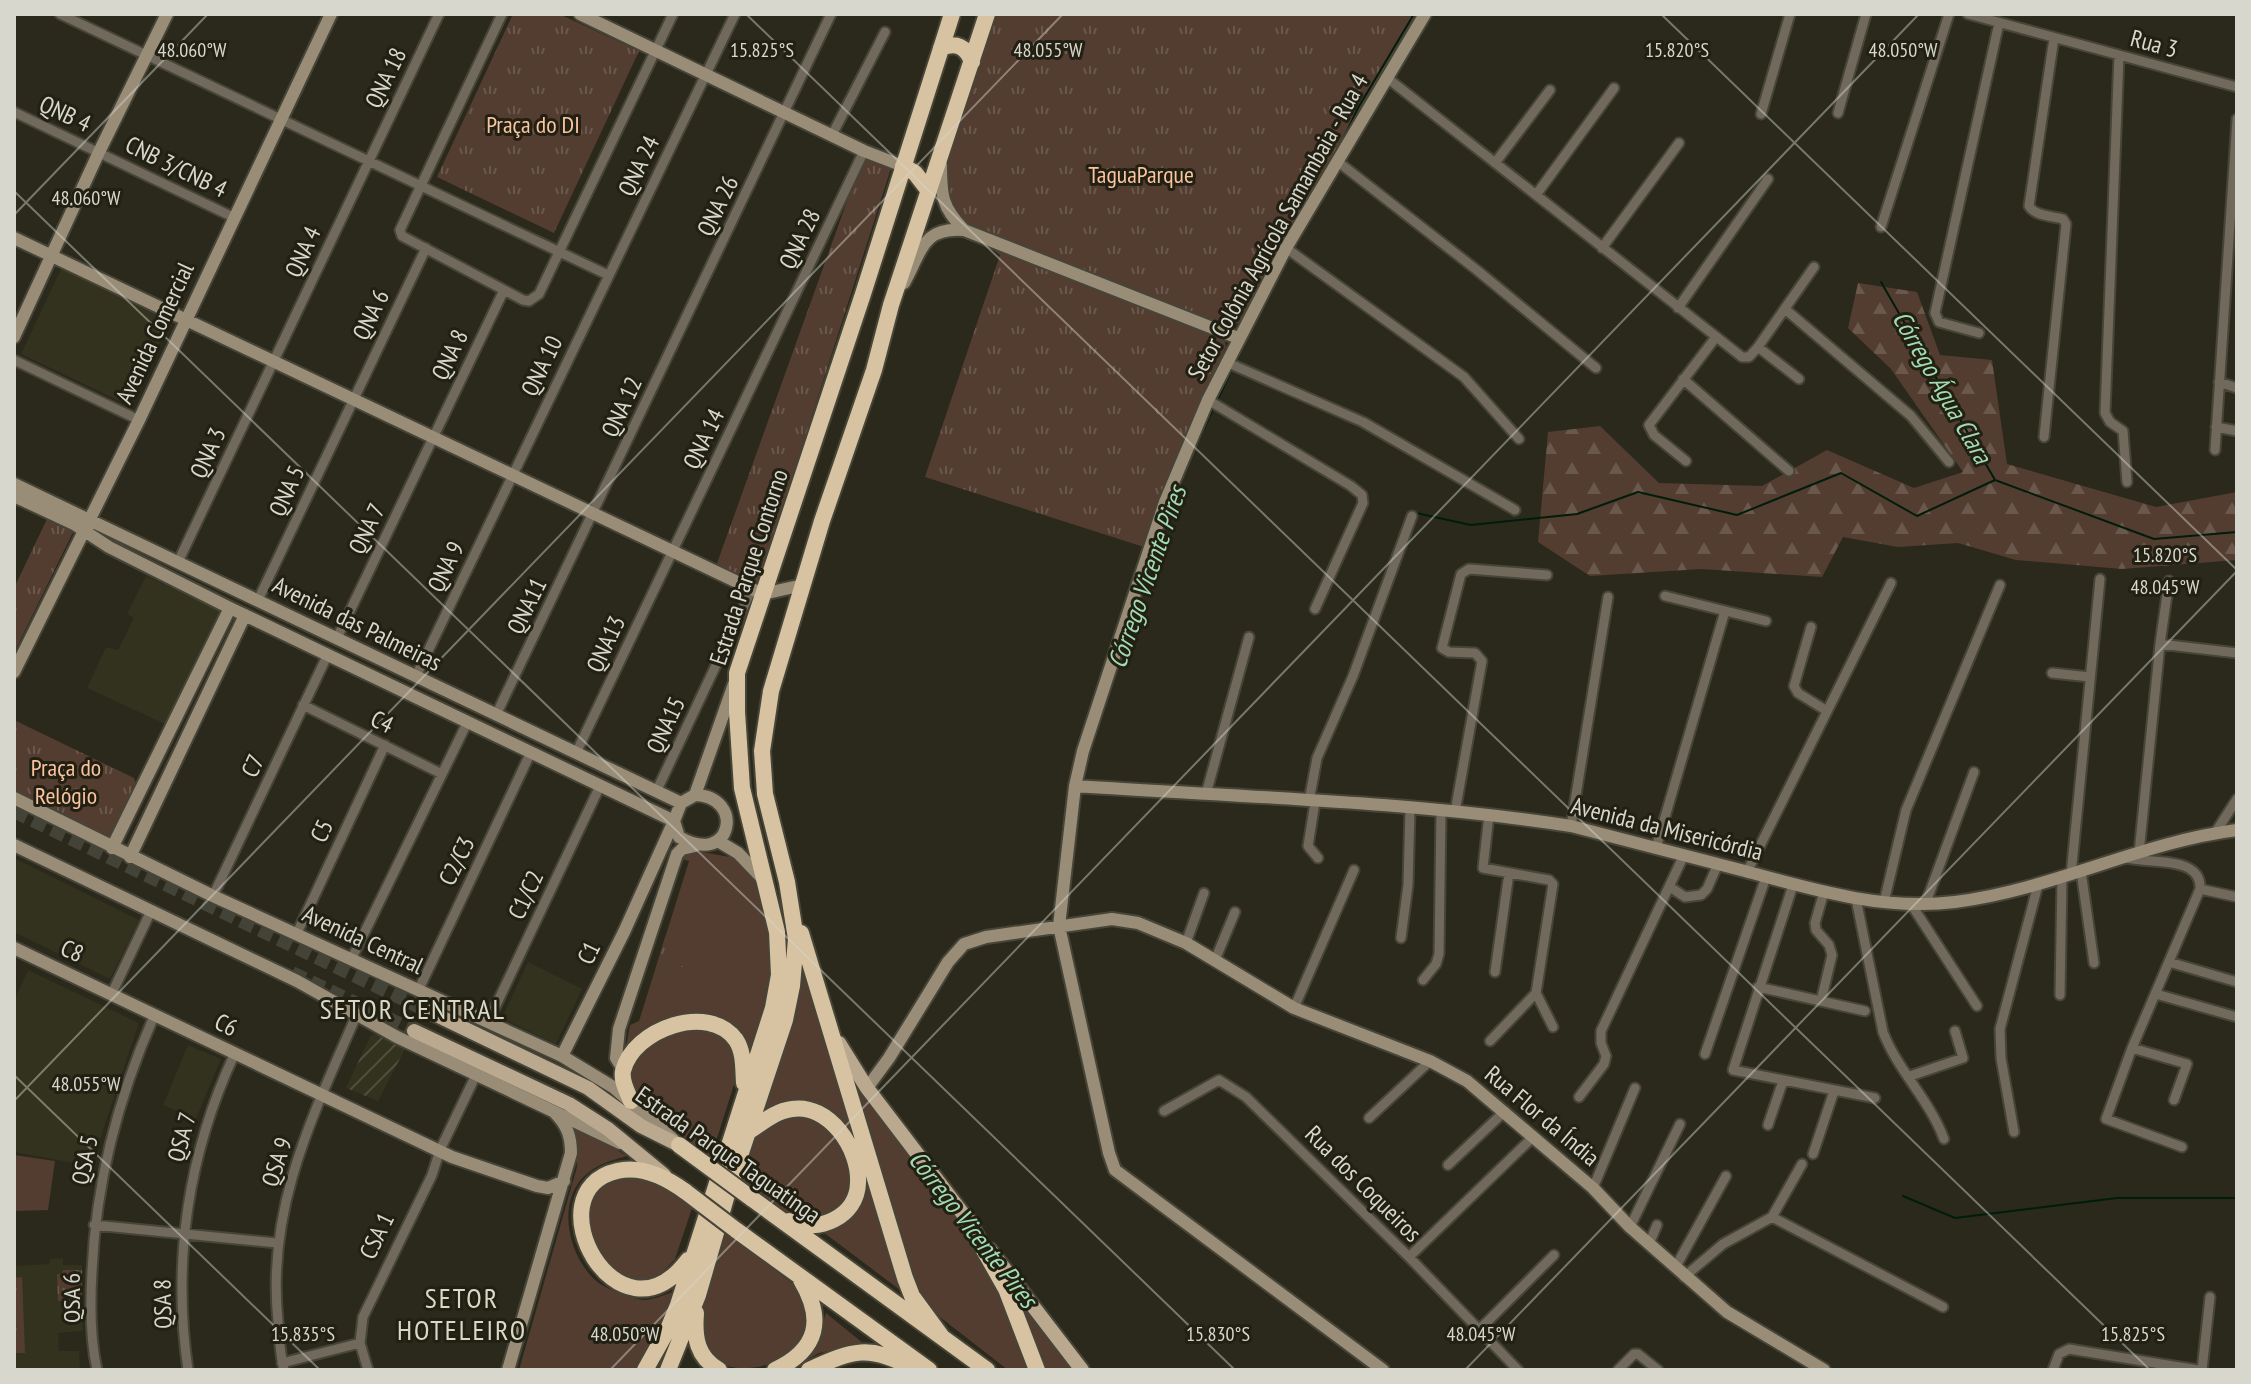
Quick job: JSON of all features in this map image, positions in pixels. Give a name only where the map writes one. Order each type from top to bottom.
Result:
[{"type":"highway","name":"Estrada Parque Contorno","points":[[645,1370],[668,1329],[694,1253],[773,1008],[779,975],[777,932],[742,788],[737,673],[758,592],[809,459],[952,14]]},
{"type":"highway","points":[[942,1337],[912,1296],[905,1278],[787,882],[765,794],[762,751],[771,691],[803,585],[987,14]]},
{"type":"highway","points":[[941,48],[960,45],[972,62]]},
{"type":"highway","points":[[903,166],[915,173],[929,191]]},
{"type":"highway","points":[[809,459],[826,473],[838,473]]},
{"type":"highway","points":[[668,1370],[698,1295],[726,1198],[785,1020],[796,939],[787,882]]},
{"type":"highway","points":[[631,1101],[623,1080],[623,1069],[641,1044],[671,1027],[703,1022],[727,1031],[736,1040],[741,1050],[745,1092]]},
{"type":"highway","points":[[748,1132],[768,1118],[790,1109],[814,1111],[839,1131],[857,1167],[854,1199],[835,1220],[809,1226],[794,1224],[778,1216]]},
{"type":"highway","name":"Estrada Parque Taguatinga","points":[[679,1145],[987,1370]]},
{"type":"highway","points":[[667,1178],[622,1170],[598,1180],[582,1204],[583,1235],[598,1266],[627,1287],[642,1289],[658,1286],[673,1277],[694,1253]]},
{"type":"highway","name":"Estrada Parque Taguatinga","points":[[667,1178],[929,1370]]},
{"type":"highway","points":[[967,1220],[1006,1289],[1037,1370]]},
{"type":"highway","points":[[775,1370],[800,1354],[813,1335],[815,1306],[798,1275]]},
{"type":"highway","points":[[698,1295],[696,1340],[700,1353],[719,1370]]},
{"type":"highway","points":[[809,1370],[855,1353],[876,1352],[916,1370]]},
{"type":"main road","name":"Estrada Parque Taguatinga","points":[[424,1009],[588,1088],[641,1126],[679,1145]]},
{"type":"main road","name":"Estrada Parque Taguatinga","points":[[414,1031],[569,1104],[608,1129],[667,1178]]},
{"type":"main road","points":[[832,1033],[867,1088],[1082,1370]]},
{"type":"street","points":[[60,14],[608,275]]},
{"type":"street","points":[[14,337],[167,14]]},
{"type":"street","name":"QNA 18","points":[[368,160],[439,14]]},
{"type":"street","points":[[502,14],[400,230],[402,236],[523,300],[534,299],[539,294],[673,14]]},
{"type":"street","points":[[580,14],[864,151],[903,166]]},
{"type":"street","name":"QNA 24","points":[[608,275],[735,14]]},
{"type":"street","name":"QNA 26","points":[[687,318],[831,14]]},
{"type":"street","name":"Setor Colônia Agrícola Samambaia - Rua 4","points":[[1383,1370],[1115,1170],[1059,926],[1073,801],[1080,786],[1096,707],[1139,576],[1183,457],[1226,362],[1286,248],[1425,14]]},
{"type":"street","points":[[1761,114],[1790,14]]},
{"type":"street","points":[[1838,113],[1866,14]]},
{"type":"street","points":[[1881,227],[1949,14]]},
{"type":"street","name":"Rua 3","points":[[1968,14],[2237,87]]},
{"type":"street","name":"Avenida Comercial","points":[[15,669],[139,420],[328,15]]},
{"type":"street","points":[[1979,333],[1939,322],[1935,313],[1999,23]]},
{"type":"street","points":[[832,135],[885,32]]},
{"type":"street","points":[[2044,437],[2066,224],[2063,219],[2034,212],[2029,206],[2054,38]]},
{"type":"street","points":[[2119,55],[2105,413],[2110,422],[2123,431],[2127,482]]},
{"type":"street","points":[[1386,77],[1744,358],[1758,347],[1814,267]]},
{"type":"street","points":[[1536,195],[1614,88]]},
{"type":"street","points":[[1495,163],[1550,90]]},
{"type":"street","name":"QNB 4","points":[[14,112],[99,152]]},
{"type":"street","points":[[2215,450],[2237,119]]},
{"type":"street","points":[[1602,248],[1679,143]]},
{"type":"street","name":"QNA 28","points":[[771,344],[864,151]]},
{"type":"street","name":"CNB 3/CNB 4","points":[[99,152],[235,218]]},
{"type":"street","points":[[941,157],[942,197],[949,214],[964,230]]},
{"type":"street","name":"QNA 4","points":[[273,360],[368,160]]},
{"type":"street","points":[[1337,161],[1596,368]]},
{"type":"street","points":[[1678,308],[1768,179]]},
{"type":"street","points":[[892,303],[930,235],[947,229],[964,230],[1238,338]]},
{"type":"street","points":[[14,238],[758,592],[803,585]]},
{"type":"street","name":"QNA 6","points":[[352,399],[426,248]]},
{"type":"street","points":[[1286,248],[1464,377],[1519,439]]},
{"type":"street","name":"QNA 10","points":[[512,474],[608,275]]},
{"type":"street","points":[[2226,277],[2237,280]]},
{"type":"street","name":"QNA 8","points":[[433,437],[504,290]]},
{"type":"street","points":[[1785,309],[1911,416],[1949,462]]},
{"type":"street","name":"QNA 12","points":[[594,514],[687,318]]},
{"type":"street","points":[[1686,461],[1649,428],[1716,337]]},
{"type":"street","name":"QNA 14","points":[[672,551],[771,344]]},
{"type":"street","points":[[1758,347],[1799,379]]},
{"type":"street","points":[[14,360],[139,420]]},
{"type":"street","name":"QNA 3","points":[[178,562],[273,360]]},
{"type":"street","points":[[1226,362],[1363,422],[1515,510]]},
{"type":"street","points":[[1683,379],[1789,471]]},
{"type":"street","points":[[2219,382],[2237,388]]},
{"type":"street","name":"QNA 5","points":[[258,600],[352,399]]},
{"type":"street","points":[[1208,400],[1362,495],[1363,503],[1315,609]]},
{"type":"street","points":[[2216,427],[2237,431]]},
{"type":"street","name":"QNA 7","points":[[337,638],[433,437]]},
{"type":"street","name":"QNA 9","points":[[416,676],[512,474]]},
{"type":"street","name":"Avenida das Palmeiras","points":[[14,484],[149,567],[674,821]]},
{"type":"street","name":"Avenida das Palmeiras","points":[[14,496],[74,524],[178,562],[681,803]]},
{"type":"street","name":"QNA11","points":[[496,715],[594,514]]},
{"type":"street","points":[[1318,858],[1308,846],[1317,758],[1353,676],[1412,516]]},
{"type":"street","name":"QNA13","points":[[576,753],[672,551]]},
{"type":"street","points":[[149,567],[149,558],[155,552]]},
{"type":"street","points":[[1423,980],[1436,964],[1439,954],[1448,812],[1482,661],[1475,653],[1449,652],[1442,648],[1461,574],[1474,569],[1547,575]]},
{"type":"street","points":[[2060,995],[2100,579]]},
{"type":"street","points":[[2139,853],[2169,581]]},
{"type":"street","points":[[1747,872],[1891,583]]},
{"type":"street","points":[[1884,902],[1906,810],[2000,585]]},
{"type":"street","name":"QNA15","points":[[656,792],[758,592]]},
{"type":"street","points":[[1665,596],[1766,621]]},
{"type":"street","points":[[1571,826],[1608,597]]},
{"type":"street","points":[[112,848],[230,608]]},
{"type":"street","points":[[1656,848],[1725,611]]},
{"type":"street","points":[[130,857],[245,615]]},
{"type":"street","points":[[305,643],[313,639],[311,626]]},
{"type":"street","points":[[1811,627],[1794,686],[1798,693],[1827,711]]},
{"type":"street","points":[[1206,794],[1249,637]]},
{"type":"street","points":[[2160,644],[2237,653]]},
{"type":"street","name":"C7","points":[[213,896],[328,654]]},
{"type":"street","points":[[381,678],[379,667],[390,663]]},
{"type":"street","points":[[695,795],[737,673]]},
{"type":"street","points":[[2052,673],[2090,677]]},
{"type":"street","points":[[190,690],[206,699]]},
{"type":"street","points":[[442,708],[453,705],[451,694]]},
{"type":"street","name":"C4","points":[[303,705],[442,774]]},
{"type":"street","points":[[181,708],[195,709],[197,716]]},
{"type":"street","points":[[351,960],[468,721]]},
{"type":"street","points":[[513,742],[513,734],[540,736]]},
{"type":"street","name":"C5","points":[[297,933],[385,745]]},
{"type":"street","name":"C2/C3","points":[[419,989],[531,752]]},
{"type":"street","points":[[1974,772],[1918,904],[1977,1006]]},
{"type":"street","points":[[146,780],[163,789]]},
{"type":"street","points":[[627,797],[639,795],[641,789],[638,783]]},
{"type":"street","name":"C1/C2","points":[[488,1022],[600,786]]},
{"type":"street","name":"Avenida da Misericórdia","points":[[1080,786],[1489,815],[1571,826],[1824,892],[1856,899],[1918,904],[1971,900],[2038,885],[2124,857],[2237,830]]},
{"type":"street","points":[[623,1069],[616,1058],[619,1029],[677,854],[682,849],[707,847],[718,841],[725,832],[727,821],[724,809],[717,800],[707,795],[695,795],[681,803],[674,821],[679,837],[695,846]]},
{"type":"street","name":"Avenida Central","points":[[14,798],[130,857],[562,1056],[613,1087],[679,1145]]},
{"type":"street","points":[[2215,833],[2237,799]]},
{"type":"street","points":[[1401,938],[1408,885],[1410,809]]},
{"type":"street","points":[[1489,815],[1482,866],[1485,870],[1549,880],[1553,884],[1536,993],[1490,1041]]},
{"type":"street","name":"C1","points":[[562,1056],[674,821]]},
{"type":"street","points":[[718,841],[738,853],[763,879]]},
{"type":"street","points":[[14,845],[297,981],[476,1075],[630,1148]]},
{"type":"street","points":[[1579,1097],[1604,1064],[1606,1056],[1601,1031],[1684,855]]},
{"type":"street","points":[[2124,857],[2186,867],[2196,872],[2200,879],[2200,889],[2132,1048],[2106,1119],[2182,1147]]},
{"type":"street","points":[[1670,887],[1685,897],[1701,895],[1718,864]]},
{"type":"street","points":[[652,869],[670,876]]},
{"type":"street","points":[[1294,1008],[1354,870]]},
{"type":"street","points":[[1495,972],[1509,873]]},
{"type":"street","points":[[2072,874],[2094,963]]},
{"type":"street","points":[[1705,1054],[1766,877]]},
{"type":"street","points":[[1793,885],[1733,1070],[1875,1098]]},
{"type":"street","points":[[2014,1132],[2001,1058],[2000,1029],[2038,885]]},
{"type":"street","points":[[2200,889],[2237,897]]},
{"type":"street","points":[[1821,1001],[1832,955],[1829,945],[1816,930],[1815,923],[1824,892]]},
{"type":"street","points":[[1186,943],[1204,893]]},
{"type":"street","points":[[1856,899],[1888,1046],[1936,1119],[1944,1139]]},
{"type":"street","points":[[112,993],[151,911]]},
{"type":"street","points":[[1215,960],[1235,912]]},
{"type":"street","name":"Rua Flor da Índia","points":[[867,1088],[948,962],[964,944],[986,937],[1112,919],[1138,923],[1186,943],[1294,1008],[1430,1061],[1467,1081],[1593,1188],[1630,1227],[1727,1312],[1824,1370]]},
{"type":"street","name":"C8","points":[[14,948],[112,993]]},
{"type":"street","points":[[2169,962],[2237,982]]},
{"type":"street","points":[[1758,987],[1865,1011]]},
{"type":"street","name":"C6","points":[[112,993],[440,1150]]},
{"type":"street","points":[[1536,993],[1553,1027]]},
{"type":"street","points":[[2156,994],[2237,1017]]},
{"type":"street","name":"QSA 5","points":[[94,1225],[103,1166],[121,1096],[155,1014]]},
{"type":"street","name":"QSA 9","points":[[283,1366],[275,1294],[277,1243],[286,1193],[297,1157],[357,1014]]},
{"type":"street","points":[[1910,1076],[1963,1058],[1955,1031]]},
{"type":"street","points":[[2132,1048],[2187,1064],[2174,1100]]},
{"type":"street","name":"QSA 7","points":[[184,1236],[189,1187],[201,1139],[213,1101],[235,1053]]},
{"type":"street","points":[[1369,1118],[1430,1061]]},
{"type":"street","name":"CSA 1","points":[[360,1343],[360,1330],[369,1302],[432,1175],[440,1150],[476,1075]]},
{"type":"street","name":"Rua dos Coqueiros","points":[[1164,1111],[1219,1080],[1249,1099],[1518,1370]]},
{"type":"street","points":[[1768,1125],[1783,1081]]},
{"type":"street","points":[[1593,1188],[1635,1088]]},
{"type":"street","points":[[1813,1154],[1834,1091]]},
{"type":"street","points":[[508,1370],[564,1181],[571,1138],[563,1121],[553,1110]]},
{"type":"street","points":[[1448,1165],[1505,1111]]},
{"type":"street","points":[[1630,1227],[1680,1124]]},
{"type":"street","points":[[1409,1257],[1534,1136]]},
{"type":"street","points":[[440,1150],[519,1182],[548,1188],[564,1181]]},
{"type":"street","points":[[1680,1272],[1772,1217],[1802,1164]]},
{"type":"street","points":[[1680,1272],[1726,1176]]},
{"type":"street","points":[[537,1186],[545,1193],[553,1220]]},
{"type":"street","points":[[1772,1217],[1943,1307]]},
{"type":"street","points":[[94,1225],[277,1243]]},
{"type":"street","name":"QSA 6","points":[[94,1225],[90,1304],[97,1370]]},
{"type":"street","points":[[1649,1244],[1657,1225]]},
{"type":"street","name":"QSA 8","points":[[184,1236],[181,1294],[188,1370]]},
{"type":"street","points":[[1479,1330],[1554,1255]]},
{"type":"street","points":[[2053,1370],[2059,1354],[2069,1349],[2200,1370],[2210,1297]]},
{"type":"street","points":[[283,1366],[360,1343],[368,1370]]},
{"type":"street","points":[[1618,1370],[1634,1354],[1658,1370]]},
{"type":"shaded area","points":[[61,269],[170,321],[130,406],[21,354]]},
{"type":"shaded area","points":[[146,576],[220,611],[167,725],[87,688],[106,647],[118,650],[134,618],[127,614]]},
{"type":"shaded area","points":[[14,858],[139,920],[110,979],[14,932]]},
{"type":"shaded area","points":[[528,962],[582,989],[556,1044],[502,1018]]},
{"type":"shaded area","points":[[28,970],[139,1023],[91,1166],[14,1152],[14,1001]]},
{"type":"shaded area","points":[[375,1034],[405,1049],[378,1101],[346,1088],[371,1035]]},
{"type":"shaded area","points":[[188,1045],[221,1059],[196,1119],[163,1105]]},
{"type":"shaded area","points":[[63,1258],[63,1265],[82,1265],[82,1270],[63,1270],[63,1274],[58,1274],[61,1302],[82,1302],[83,1331],[58,1333],[59,1351],[79,1351],[80,1369],[14,1370],[14,1266],[49,1264],[50,1259]]},
{"type":"green space","name":"Praça do DI","points":[[513,14],[559,14],[639,51],[554,233],[437,177]]},
{"type":"green space","name":"TaguaParque","points":[[994,14],[1421,14],[1242,321],[1230,327],[1224,338],[1226,346],[1144,547],[925,477],[1000,255],[961,222],[951,209],[947,192],[948,169],[960,113]]},
{"type":"green space","points":[[864,154],[892,165],[757,588],[716,566]]},
{"type":"green space","points":[[1858,283],[1917,292],[1940,355],[1992,360],[2007,464],[2156,507],[2237,492],[2237,560],[2122,569],[2016,560],[1958,543],[1898,547],[1843,537],[1822,577],[1701,569],[1590,576],[1538,542],[1548,432],[1600,426],[1659,483],[1762,486],[1827,450],[1914,488],[1963,472],[1891,369],[1848,328]]},
{"type":"green space","points":[[48,517],[74,530],[14,653],[14,588]]},
{"type":"green space","name":"Praça do Relógio","points":[[14,720],[134,778],[136,784],[111,836],[104,836],[14,792]]},
{"type":"green space","points":[[696,851],[730,857],[750,868],[761,882],[773,957],[767,995],[750,1051],[727,1022],[692,1013],[655,1022],[634,1038],[625,1052],[630,1025],[639,1021],[689,861],[682,859]]},
{"type":"green space","points":[[665,937],[694,940],[698,966],[656,968]]},
{"type":"green space","points":[[801,959],[908,1296],[823,1232],[842,1222],[855,1210],[866,1185],[867,1173],[842,1123],[829,1109],[809,1100],[788,1100],[758,1114]]},
{"type":"green space","points":[[713,1028],[732,1043],[738,1072],[711,1157],[638,1103],[629,1079],[637,1052],[673,1029]]},
{"type":"green space","points":[[842,1056],[1075,1370],[1008,1370],[927,1307],[918,1291],[868,1123]]},
{"type":"green space","points":[[811,1114],[845,1146],[853,1188],[838,1209],[813,1220],[787,1213],[740,1179],[761,1129],[779,1118]]},
{"type":"green space","points":[[574,1125],[627,1156],[607,1162],[588,1173],[572,1196],[569,1225],[584,1267],[604,1286],[639,1299],[651,1299],[673,1292],[663,1327],[637,1370],[519,1370],[577,1167]]},
{"type":"green space","points":[[14,1155],[55,1161],[48,1210],[14,1211]]},
{"type":"green space","points":[[611,1176],[649,1177],[692,1208],[675,1259],[660,1275],[637,1281],[617,1276],[590,1242],[587,1200]]},
{"type":"green space","points":[[724,1232],[801,1290],[808,1314],[808,1328],[795,1349],[773,1362],[747,1368],[734,1367],[706,1354],[699,1317]]},
{"type":"green space","points":[[63,1270],[82,1270],[82,1302],[58,1301],[57,1274],[62,1274]]},
{"type":"green space","points":[[22,1277],[25,1353],[14,1353],[14,1278]]},
{"type":"green space","points":[[826,1313],[864,1344],[819,1353],[790,1370],[820,1334]]},
{"type":"waterway","name":"Córrego Vicente Pires","points":[[1340,146],[1358,108],[1414,14]]},
{"type":"waterway","name":"Córrego Água Clara","points":[[1881,282],[1995,480],[2154,539],[2237,532]]},
{"type":"waterway","name":"Córrego Vicente Pires","points":[[1236,362],[1250,331]]},
{"type":"waterway","name":"Córrego Vicente Pires","points":[[1217,401],[1233,367]]},
{"type":"waterway","name":"Córrego Vicente Pires","points":[[1191,456],[1214,407]]},
{"type":"waterway","points":[[1416,513],[1471,525],[1577,514],[1638,492],[1737,515],[1841,473],[1917,516],[1995,480]]},
{"type":"waterway","name":"Córrego Vicente Pires","points":[[949,972],[957,961]]},
{"type":"waterway","points":[[1903,1196],[1955,1218],[2117,1198],[2237,1198]]},
{"type":"tunnel","points":[[14,811],[424,1009]]},
{"type":"tunnel","points":[[292,973],[414,1031]]},
{"type":"district","name":"SETOR CENTRAL","points":[[413,1009]]},
{"type":"district","name":"SETOR HOTELEIRO","points":[[462,1314]]}]
